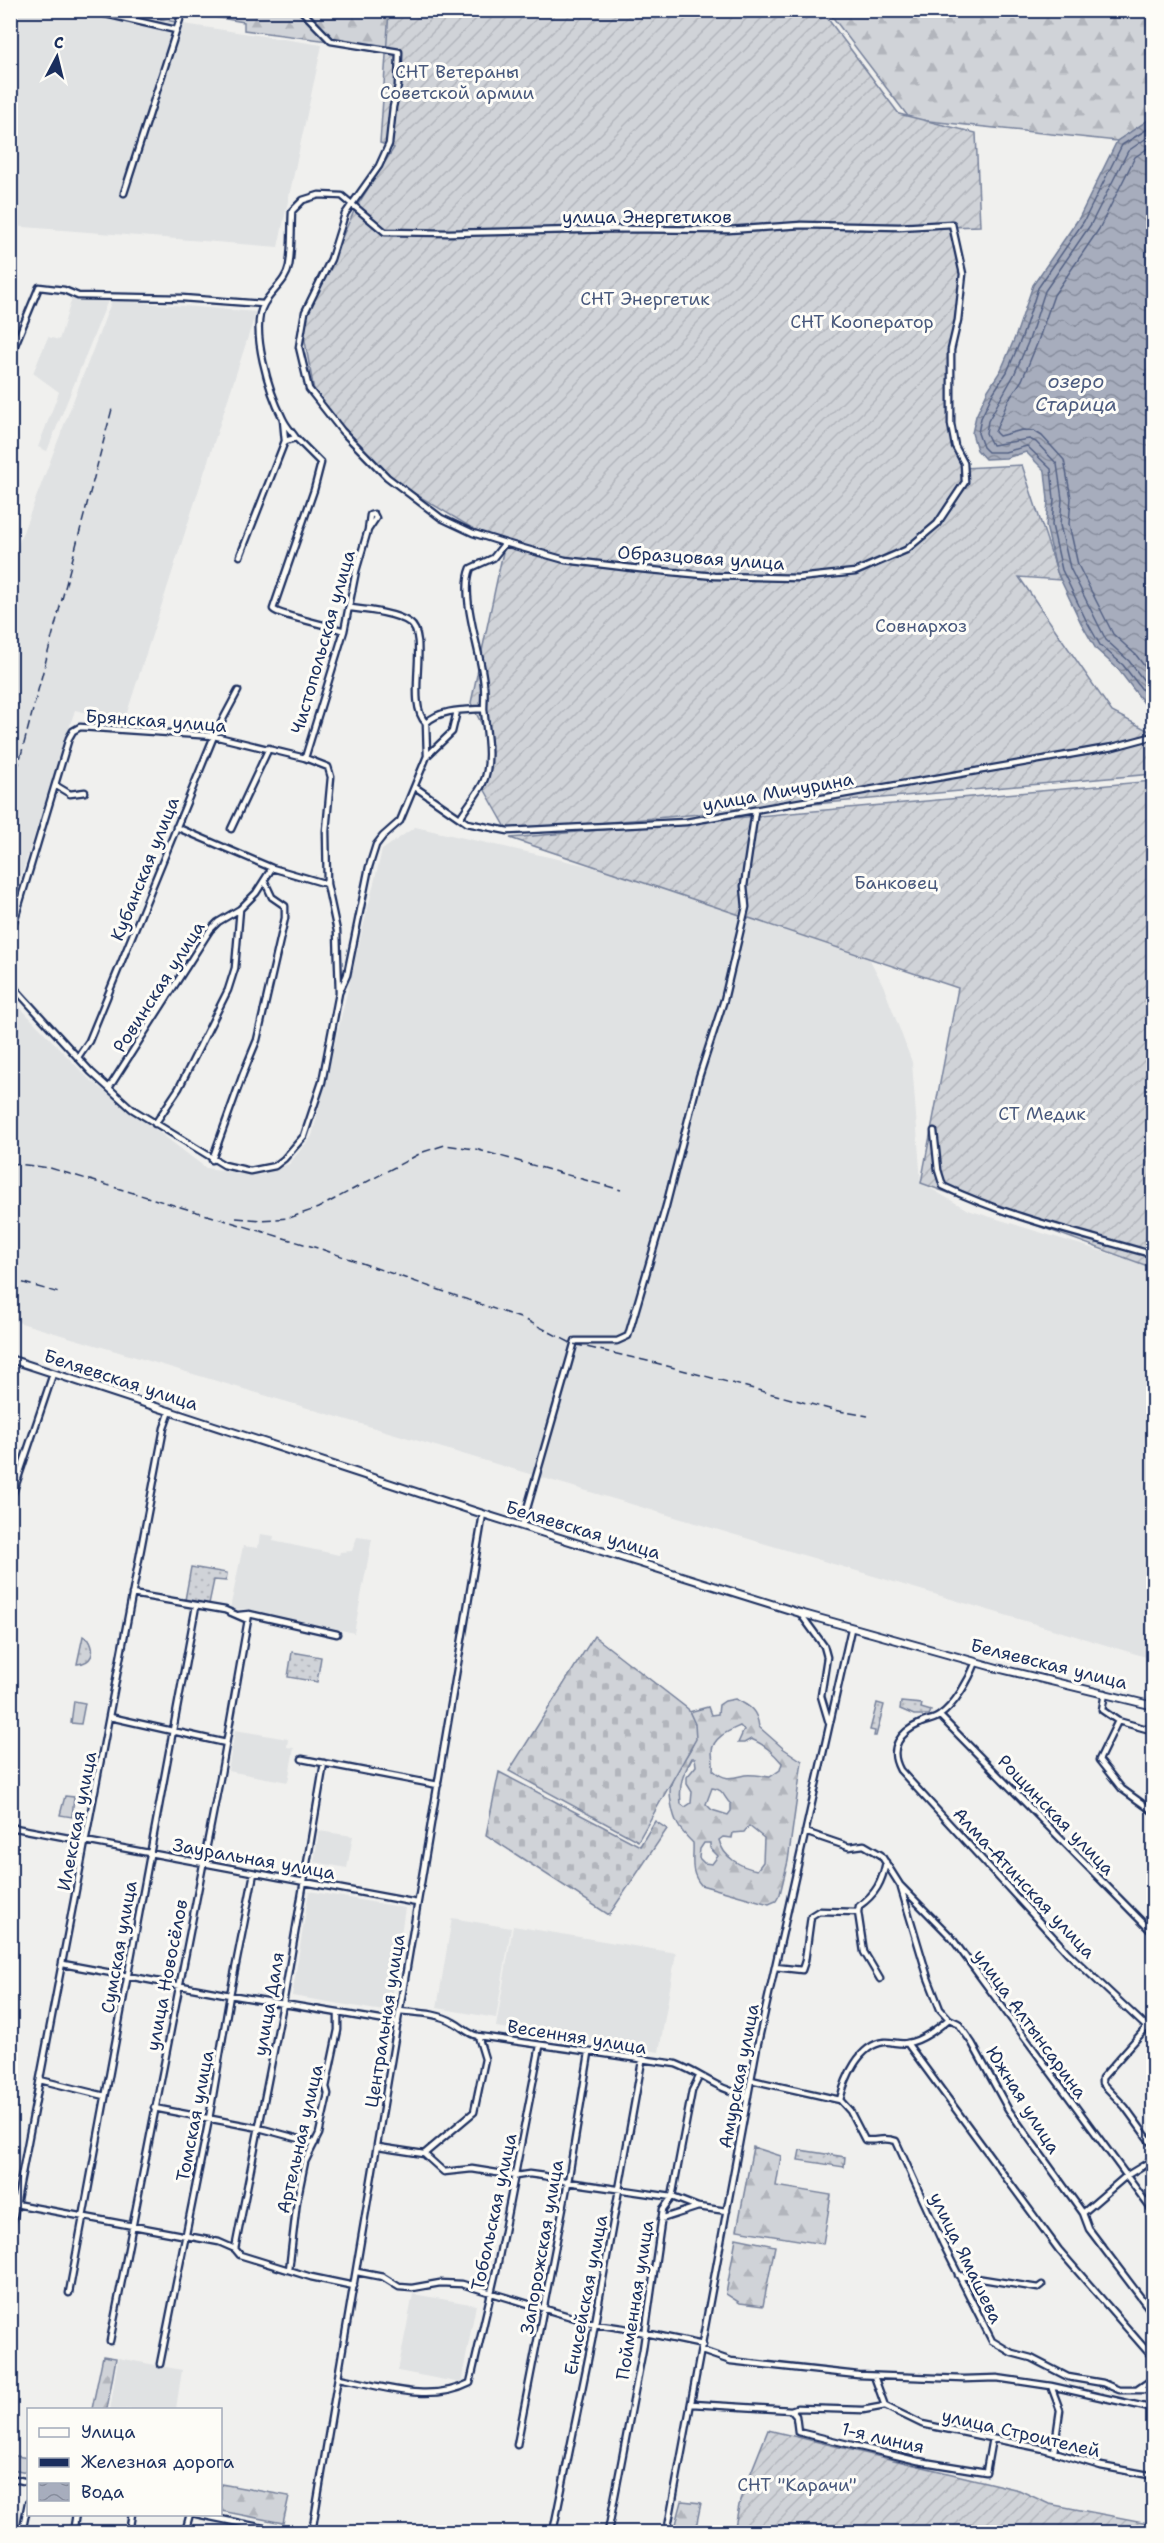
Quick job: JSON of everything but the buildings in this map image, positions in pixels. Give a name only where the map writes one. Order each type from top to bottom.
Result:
[{"type":"main road","name":"Беляевская улица","points":[[10,1359],[483,1514],[851,1629],[1154,1706]]},
{"type":"street","points":[[88,10],[176,30]]},
{"type":"street","points":[[124,193],[183,10]]},
{"type":"street","name":"Образцовая улица","points":[[301,10],[324,37],[331,41],[399,52],[398,86],[389,144],[380,166],[345,214],[331,259],[304,312],[299,347],[309,389],[342,431],[387,477],[441,518],[473,533],[565,560],[714,576],[798,578],[855,572],[906,550],[937,524],[965,482],[963,463],[955,446],[951,424],[951,350],[958,320],[963,274],[952,224]]},
{"type":"street","name":"улица Энергетиков","points":[[263,304],[281,285],[289,267],[292,211],[303,200],[319,195],[342,196],[351,206],[386,232],[729,230],[801,225],[899,227],[952,224]]},
{"type":"street","points":[[10,357],[39,287],[64,290],[78,296],[182,298],[263,304],[258,336],[268,379],[283,420],[285,441],[240,556]]},
{"type":"street","points":[[283,420],[296,438],[321,463],[273,609],[282,615],[317,621],[344,631]]},
{"type":"street","points":[[285,441],[296,438]]},
{"type":"street","name":"Чистопольская улица","points":[[212,1160],[237,1170],[263,1170],[275,1166],[304,1136],[322,1082],[339,993],[337,931],[327,884],[326,831],[331,777],[328,767],[304,758],[351,608],[356,571],[368,530]]},
{"type":"street","points":[[460,818],[488,773],[484,684],[475,639],[468,576],[471,567],[493,558],[505,543]]},
{"type":"street","points":[[351,608],[385,614],[411,623],[415,629],[417,706],[421,718],[426,723],[428,756]]},
{"type":"street","name":"Кубанская улица","points":[[78,1057],[88,1041],[214,736],[238,692]]},
{"type":"street","points":[[426,723],[431,718],[457,711],[484,709]]},
{"type":"street","points":[[339,993],[347,975],[369,867],[376,845],[400,821],[428,756],[452,732],[457,711]]},
{"type":"street","name":"Брянская улица","points":[[10,935],[73,731],[80,727],[214,736],[304,758]]},
{"type":"street","name":"улица Мичурина","points":[[415,787],[467,823],[508,831],[686,822],[1113,747],[1154,735]]},
{"type":"street","points":[[231,829],[268,748]]},
{"type":"street","points":[[55,785],[70,794],[85,792]]},
{"type":"street","points":[[522,1526],[575,1341],[617,1341],[628,1336],[666,1206],[699,1077],[724,1000],[746,907],[744,886],[755,811]]},
{"type":"street","points":[[176,827],[273,868],[327,884]]},
{"type":"street","name":"Ровинская улица","points":[[109,1088],[210,930],[240,909],[265,882],[273,868]]},
{"type":"street","points":[[10,983],[78,1057],[132,1109],[212,1160],[243,1074],[258,1040],[285,918],[285,906],[272,897],[265,882]]},
{"type":"street","points":[[155,1124],[179,1088],[228,990],[235,968],[240,909]]},
{"type":"street","points":[[934,1131],[938,1170],[943,1186],[972,1200],[1016,1215],[1154,1255]]},
{"type":"street","points":[[10,1502],[53,1374]]},
{"type":"street","name":"Илекская улица","points":[[10,2236],[13,2204],[63,1964],[132,1594],[162,1439],[170,1411]]},
{"type":"street","name":"Центральная улица","points":[[312,2532],[483,1514]]},
{"type":"street","points":[[132,1594],[337,1634]]},
{"type":"street","name":"Сумская улица","points":[[69,2293],[196,1606]]},
{"type":"street","points":[[800,1613],[824,1646],[827,1657],[821,1696],[830,1726]]},
{"type":"street","name":"улица Новосёлов","points":[[110,2342],[114,2332],[154,2108],[249,1617]]},
{"type":"street","name":"Амурская улица","points":[[667,2532],[751,2080],[851,1629]]},
{"type":"street","points":[[940,1716],[968,1682],[976,1662]]},
{"type":"street","points":[[1105,1693],[1102,1710],[1118,1721],[1154,1731]]},
{"type":"street","name":"Алма-Атинская улица","points":[[940,1716],[911,1728],[897,1741],[894,1750],[895,1761],[900,1770],[1068,1953],[1154,2034]]},
{"type":"street","name":"Рощинская улица","points":[[940,1716],[1154,1934]]},
{"type":"street","points":[[110,1717],[226,1743]]},
{"type":"street","points":[[1118,1721],[1099,1760],[1122,1789],[1154,1812]]},
{"type":"street","points":[[302,1759],[438,1785]]},
{"type":"street","name":"улица Даля","points":[[235,2249],[283,2004],[324,1762]]},
{"type":"street","name":"Зауральная улица","points":[[10,1827],[417,1903]]},
{"type":"street","name":"улица Алтынсарина","points":[[805,1832],[849,1848],[864,1845],[881,1855],[900,1885],[951,1937],[1154,2213]]},
{"type":"street","points":[[880,1979],[864,1952],[858,1912],[859,1906],[879,1886],[886,1862]]},
{"type":"street","name":"Томская улица","points":[[160,2364],[209,2119],[254,1873]]},
{"type":"street","name":"Южная улица","points":[[900,1885],[928,1978],[940,2009],[948,2019],[958,2024],[972,2043],[1008,2109],[1083,2213],[1089,2229],[1154,2315]]},
{"type":"street","points":[[775,1967],[802,1970],[811,1916],[819,1911],[858,1912]]},
{"type":"street","points":[[63,1964],[398,2023]]},
{"type":"street","name":"Весенняя улица","points":[[400,2011],[435,2016],[455,2022],[464,2031],[478,2036],[676,2064],[723,2089],[748,2096]]},
{"type":"street","name":"Артельная улица","points":[[289,2270],[297,2201],[305,2162],[315,2143],[328,2094],[326,2087],[338,2030],[338,2014]]},
{"type":"street","points":[[751,2080],[840,2100],[847,2077],[861,2055],[870,2046],[881,2042],[907,2043],[935,2030],[948,2019]]},
{"type":"street","points":[[1147,2027],[1102,2078],[1101,2084],[1125,2107],[1154,2147]]},
{"type":"street","points":[[424,2154],[474,2112],[485,2059],[478,2036]]},
{"type":"street","points":[[907,2043],[1059,2250],[1154,2359]]},
{"type":"street","name":"Тобольская улица","points":[[339,2378],[428,2394],[457,2389],[470,2382],[516,2176],[540,2046]]},
{"type":"street","name":"Запорожская улица","points":[[517,2445],[545,2309],[589,2053]]},
{"type":"street","name":"Енисейская улица","points":[[553,2532],[595,2324],[642,2061]]},
{"type":"street","name":"Пойменная улица","points":[[608,2532],[643,2349],[643,2334],[663,2209],[672,2197],[692,2091],[699,2077]]},
{"type":"street","points":[[40,2080],[105,2096]]},
{"type":"street","name":"улица Ямашева","points":[[840,2100],[850,2111],[865,2140],[872,2141],[887,2137],[896,2141],[958,2275],[992,2341],[1012,2353],[1031,2358],[1068,2377],[1102,2383],[1119,2390],[1154,2390]]},
{"type":"street","points":[[154,2108],[259,2128],[315,2143]]},
{"type":"street","points":[[378,2147],[424,2154],[444,2172],[472,2169],[516,2176],[529,2174],[568,2182],[658,2194],[698,2207],[727,2211]]},
{"type":"street","points":[[1083,2213],[1126,2176],[1154,2159]]},
{"type":"street","points":[[658,2194],[663,2209]]},
{"type":"street","points":[[13,2204],[219,2242],[235,2249],[240,2255],[354,2286]]},
{"type":"street","points":[[661,2219],[698,2207]]},
{"type":"street","points":[[357,2272],[383,2277],[399,2287],[412,2288],[440,2283],[462,2284],[595,2324],[702,2348],[731,2361],[874,2376],[997,2378],[1051,2386],[1154,2409]]},
{"type":"street","points":[[958,2275],[1038,2288],[1042,2285]]},
{"type":"street","points":[[692,2404],[791,2410],[797,2408],[863,2410],[885,2406],[874,2376]]},
{"type":"street","points":[[1138,2389],[1154,2378]]},
{"type":"street","points":[[1051,2386],[1060,2410],[1054,2452]]},
{"type":"street","name":"улица Строителей","points":[[885,2406],[922,2424],[1054,2452],[1101,2466],[1154,2476]]},
{"type":"street","name":"1-я линия","points":[[791,2410],[796,2416],[798,2432],[918,2461],[986,2472],[992,2438]]},
{"type":"street","points":[[10,2478],[27,2482]]},
{"type":"street","points":[[22,2532],[27,2508]]},
{"type":"street","points":[[73,2532],[76,2516]]},
{"type":"street","points":[[129,2532],[132,2516]]},
{"type":"street","points":[[185,2532],[189,2516]]},
{"type":"street","points":[[206,2516],[283,2532]]},
{"type":"street","points":[[1152,2532],[1154,2526]]},
{"type":"shaded area","points":[[10,11],[98,11],[322,45],[278,247],[11,226]]},
{"type":"shaded area","points":[[72,298],[109,298],[47,451],[38,447],[59,392],[33,373],[48,337],[59,340]]},
{"type":"shaded area","points":[[112,300],[256,312],[124,722],[75,710],[11,907],[11,563]]},
{"type":"shaded area","points":[[415,827],[852,925],[883,985],[912,1062],[921,1183],[968,1210],[1153,1267],[1153,1659],[11,1320],[10,997],[88,1078],[206,1168],[260,1175],[289,1164],[312,1136],[382,850]]},
{"type":"shaded area","points":[[260,1534],[274,1536],[273,1541],[339,1555],[340,1552],[352,1551],[357,1537],[372,1539],[354,1633],[248,1609],[230,1609],[243,1546],[258,1548]]},
{"type":"shaded area","points":[[235,1730],[288,1739],[287,1747],[294,1748],[288,1782],[228,1771]]},
{"type":"shaded area","points":[[319,1831],[353,1836],[347,1868],[314,1862]]},
{"type":"shaded area","points":[[309,1891],[405,1908],[389,2012],[292,1996]]},
{"type":"shaded area","points":[[452,1918],[511,1928],[496,2018],[437,2008]]},
{"type":"shaded area","points":[[513,1926],[676,1953],[659,2052],[496,2027]]},
{"type":"shaded area","points":[[413,2294],[476,2305],[461,2383],[398,2371]]},
{"type":"shaded area","points":[[118,2358],[182,2370],[176,2408],[110,2408]]},
{"type":"green space","points":[[120,11],[179,11],[175,22]]},
{"type":"green space","points":[[179,11],[399,11],[399,50],[244,30],[244,22]]},
{"type":"green space","points":[[389,11],[822,11],[899,114],[976,133],[980,226],[949,227],[963,274],[955,320],[952,445],[962,468],[1022,465],[1060,580],[1019,577],[1112,712],[1153,733],[1153,774],[508,831],[482,785],[492,745],[471,703],[504,547],[387,477],[315,396],[302,325],[355,209],[394,148],[380,143]]},
{"type":"green space","points":[[828,11],[1153,11],[1153,117],[1117,141],[910,119]]},
{"type":"green space","points":[[1153,781],[1153,1268],[921,1183],[958,988],[510,838]]},
{"type":"green space","points":[[191,1567],[227,1573],[226,1581],[214,1580],[209,1604],[185,1600]]},
{"type":"green space","points":[[83,1636],[89,1640],[92,1653],[86,1662],[77,1664]]},
{"type":"green space","points":[[594,1636],[688,1709],[695,1724],[696,1739],[638,1841],[509,1771]]},
{"type":"green space","points":[[292,1652],[321,1657],[317,1682],[288,1677]]},
{"type":"green space","points":[[735,1699],[749,1706],[757,1716],[759,1727],[802,1761],[788,1861],[780,1894],[776,1901],[769,1904],[701,1885],[693,1870],[693,1843],[678,1825],[674,1816],[670,1793],[671,1784],[690,1751],[695,1735],[694,1724],[689,1712],[708,1707],[711,1715],[718,1714],[719,1705]],"holes":[[[740,1726],[744,1730],[738,1743],[751,1739],[764,1746],[782,1763],[780,1770],[770,1777],[748,1775],[729,1778],[721,1776],[713,1770],[712,1751],[715,1742],[722,1735]],[[692,1758],[695,1758],[696,1766],[687,1777],[687,1784],[692,1792],[691,1803],[685,1807],[681,1804],[682,1780]],[[712,1788],[716,1789],[722,1792],[731,1804],[731,1811],[728,1815],[712,1810],[706,1804]],[[749,1826],[764,1838],[763,1862],[757,1870],[739,1864],[724,1851],[719,1840],[723,1837],[732,1838],[733,1833],[744,1832]],[[704,1843],[710,1843],[710,1848],[718,1856],[712,1864],[704,1863],[699,1858],[700,1849]]]},
{"type":"green space","points":[[74,1701],[85,1703],[81,1724],[71,1723]]},
{"type":"green space","points":[[901,1702],[922,1704],[921,1708],[931,1711],[929,1715],[914,1715],[900,1709]]},
{"type":"green space","points":[[877,1703],[884,1705],[876,1736],[874,1736],[875,1731],[870,1730]]},
{"type":"green space","points":[[499,1772],[640,1846],[655,1821],[667,1829],[609,1915],[486,1835]]},
{"type":"green space","points":[[65,1796],[74,1797],[72,1817],[60,1815]]},
{"type":"green space","points":[[753,2147],[781,2156],[776,2186],[831,2195],[823,2244],[737,2230]]},
{"type":"green space","points":[[800,2150],[845,2157],[844,2167],[798,2160]]},
{"type":"green space","points":[[736,2238],[775,2246],[763,2306],[740,2303],[726,2294]]},
{"type":"green space","points":[[103,2356],[116,2358],[107,2408],[92,2408]]},
{"type":"green space","name":"СНТ \"Карачи\"","points":[[768,2430],[1019,2490],[1049,2504],[1154,2524],[1153,2532],[734,2532],[740,2500]]},
{"type":"green space","points":[[10,2455],[27,2458],[27,2472],[11,2469]]},
{"type":"green space","points":[[222,2484],[289,2496],[283,2523],[222,2511]]},
{"type":"green space","points":[[682,2501],[701,2503],[695,2532],[674,2532]]},
{"type":"water","name":"озеро Старица","points":[[1153,117],[1153,715],[1118,669],[1096,649],[1057,572],[1046,526],[1048,500],[1045,471],[1026,452],[1006,458],[985,459],[977,450],[972,433],[976,416],[988,390],[1001,370],[1016,335],[1033,285],[1079,218],[1117,141]]},
{"type":"railway","points":[[10,797],[112,409]]},
{"type":"railway","points":[[236,1218],[261,1220],[289,1218],[318,1208],[423,1152],[445,1145],[475,1149],[621,1190]]},
{"type":"railway","points":[[10,1163],[50,1168],[324,1250],[526,1320],[573,1344],[652,1362],[833,1410],[868,1416]]},
{"type":"railway","points":[[10,1279],[59,1293]]},
{"type":"park label","name":"СНТ Ветераны Советской армии","points":[[457,82]]},
{"type":"park label","name":"СНТ Энергетик","points":[[645,299]]},
{"type":"park label","name":"СНТ Кооператор","points":[[862,322]]},
{"type":"park label","name":"Совнархоз","points":[[921,626]]},
{"type":"park label","name":"Банковец","points":[[896,883]]},
{"type":"park label","name":"СТ Медик","points":[[1042,1114]]}]
